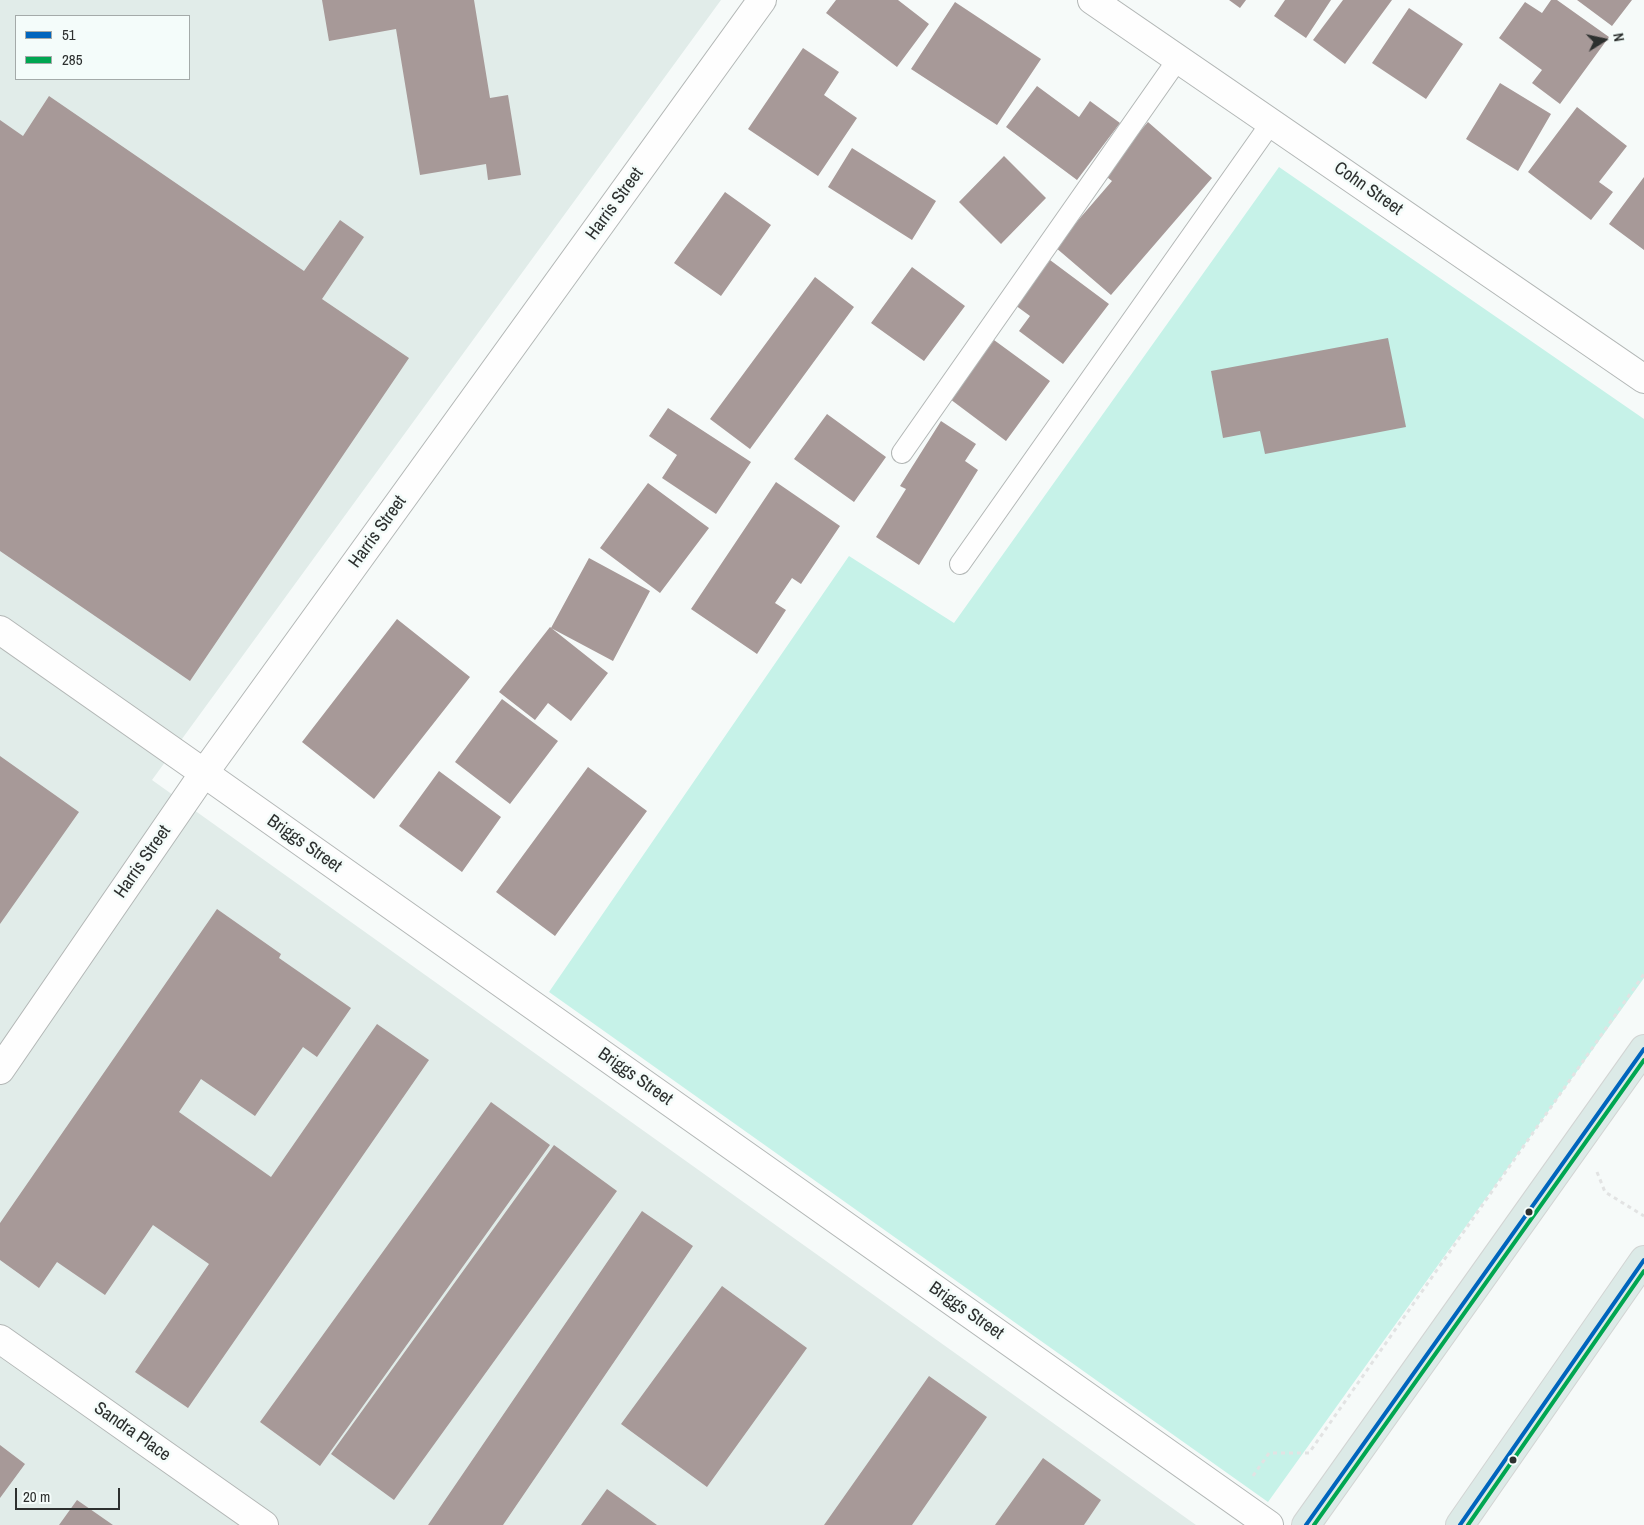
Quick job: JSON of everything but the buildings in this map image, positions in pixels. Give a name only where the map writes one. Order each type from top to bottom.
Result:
[{"type":"highway","points":[[1306,1525],[1644,1049]]},
{"type":"highway","points":[[1460,1525],[1644,1260]]},
{"type":"street","name":"Harris Street","points":[[0,1070],[204,773],[762,0]]},
{"type":"street","name":"Cohn Street","points":[[1092,0],[1644,379]]},
{"type":"street","name":"Briggs Street","points":[[0,630],[1270,1525]]},
{"type":"street","name":"Sandra Place","points":[[0,1339],[264,1525]]},
{"type":"lane","points":[[902,452],[1178,59]]},
{"type":"lane","points":[[960,564],[1271,123]]},
{"type":"path","points":[[1235,1501],[1269,1453],[1309,1453],[1644,974]]},
{"type":"shaded area","points":[[0,0],[721,0],[152,780],[1196,1525],[0,1525]]},
{"type":"green space","points":[[1279,167],[1644,419],[1644,978],[1268,1502],[549,992],[849,556],[954,623]]},
{"type":"transit line","name":"51","points":[[1306,1525],[1644,1049]]},
{"type":"transit line","name":"285","points":[[1314,1525],[1644,1060]]},
{"type":"transit line","name":"51","points":[[1460,1525],[1644,1260]]},
{"type":"transit line","name":"285","points":[[1468,1525],[1644,1271]]}]
